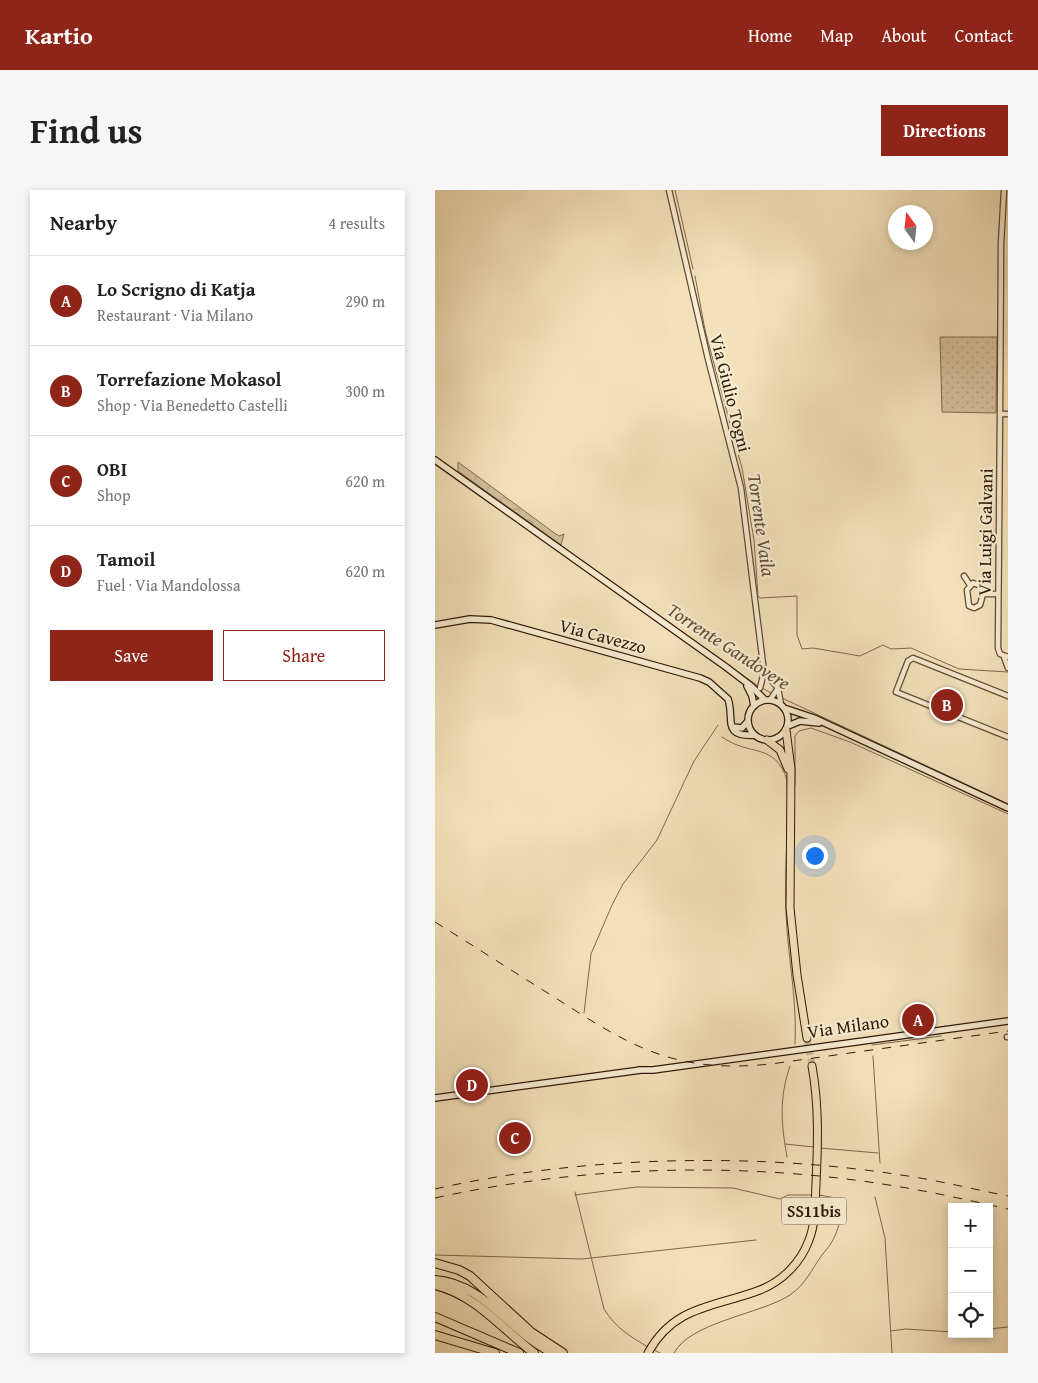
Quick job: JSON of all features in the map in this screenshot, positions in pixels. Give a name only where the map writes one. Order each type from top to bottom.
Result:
[{"type":"highway","points":[[435,1263],[459,1270],[470,1276],[531,1332],[563,1353]]},
{"type":"highway","points":[[435,1280],[451,1283],[476,1294],[527,1338],[553,1353]]},
{"type":"highway","points":[[435,1286],[448,1289],[474,1303],[534,1353]]},
{"type":"highway","points":[[435,1317],[519,1353]]},
{"type":"highway","points":[[435,1335],[495,1353]]},
{"type":"main road","points":[[435,460],[769,699],[1008,808]]},
{"type":"main road","name":"Via Cavezzo","points":[[435,625],[470,619],[491,620],[701,678],[709,682],[728,699],[732,727]]},
{"type":"main road","points":[[742,680],[752,696],[754,706]]},
{"type":"main road","points":[[732,727],[742,728],[748,721],[749,714],[754,706],[769,699]]},
{"type":"main road","points":[[782,705],[788,715],[790,908],[797,975],[807,1038]]},
{"type":"main road","points":[[748,721],[755,735]]},
{"type":"main road","points":[[767,740],[777,738],[787,728],[800,721],[827,724]]},
{"type":"main road","points":[[732,727],[740,735],[755,735],[767,740],[780,750],[790,781]]},
{"type":"main road","name":"Via Milano","points":[[435,1098],[703,1060],[1008,1021]]},
{"type":"main road","name":"SS11bis","points":[[648,1353],[663,1332],[679,1319],[702,1306],[769,1285],[786,1274],[805,1249],[814,1219],[819,1130],[812,1066]]},
{"type":"street","name":"Via Giulio Togni","points":[[669,190],[708,359],[741,488],[764,672],[761,685]]},
{"type":"street","name":"Via Luigi Galvani","points":[[1003,190],[997,594],[998,648],[1006,657],[1007,665]]},
{"type":"street","points":[[1000,414],[1008,414]]},
{"type":"street","points":[[964,576],[970,585]]},
{"type":"street","points":[[979,584],[983,594],[980,605],[975,608],[969,606],[967,590],[970,585],[979,584]]},
{"type":"street","points":[[983,594],[997,594]]},
{"type":"street","points":[[1008,696],[913,658],[908,661],[896,692],[1008,737]]},
{"type":"street","points":[[764,672],[778,688],[782,705]]},
{"type":"street","points":[[769,699],[778,688]]},
{"type":"green space","points":[[940,337],[997,337],[996,413],[942,412]]},
{"type":"green space","points":[[458,462],[553,532],[559,536],[564,534],[561,545],[458,471]]},
{"type":"waterway","name":"Torrente Vaila","points":[[675,190],[693,269]]},
{"type":"waterway","name":"Torrente Vaila","points":[[695,276],[705,330],[742,468],[754,540],[758,596],[760,598],[797,596],[797,635],[802,649],[813,648],[860,656],[883,645],[891,649],[911,648],[959,669],[1008,672]]},
{"type":"waterway","name":"Torrente Gandovere","points":[[708,651],[758,686]]},
{"type":"waterway","name":"Torrente Gandovere","points":[[762,688],[771,693]]},
{"type":"waterway","name":"Torrente Gandovere","points":[[782,698],[1008,804]]},
{"type":"waterway","points":[[584,1013],[591,954],[612,905],[623,884],[657,840],[694,761],[718,725]]},
{"type":"waterway","points":[[795,785],[795,736],[799,731],[811,728],[850,742],[1008,814]]},
{"type":"waterway","points":[[722,737],[742,747],[769,755],[782,768],[787,780],[786,911],[794,1001],[795,1044]]},
{"type":"waterway","points":[[872,1045],[941,1036]]},
{"type":"waterway","points":[[873,1056],[880,1163]]},
{"type":"waterway","points":[[787,1157],[782,1111],[784,1089],[790,1066]]},
{"type":"waterway","points":[[785,1144],[814,1147]]},
{"type":"waterway","points":[[820,1148],[878,1153]]},
{"type":"waterway","points":[[575,1195],[636,1187],[733,1188],[780,1199],[788,1195],[813,1195]]},
{"type":"waterway","points":[[575,1192],[604,1309],[623,1331],[648,1347]]},
{"type":"waterway","points":[[674,1353],[682,1342],[695,1334],[710,1326],[777,1302],[790,1295],[801,1285],[830,1245],[840,1220],[840,1200],[819,1195]]},
{"type":"waterway","points":[[875,1197],[885,1238],[892,1353]]},
{"type":"waterway","points":[[435,1255],[582,1259],[756,1240]]},
{"type":"waterway","points":[[993,1329],[1008,1327]]},
{"type":"waterway","points":[[891,1331],[906,1329],[948,1332]]},
{"type":"waterway","points":[[654,1350],[660,1353]]},
{"type":"tunnel","points":[[807,1038],[812,1066]]},
{"type":"railway","points":[[435,922],[605,1029],[629,1042],[679,1060],[706,1065],[771,1064],[1008,1031]]},
{"type":"railway","points":[[435,1189],[491,1178],[607,1164],[727,1161],[787,1163],[845,1168],[914,1177],[1008,1196]]},
{"type":"railway","points":[[435,1198],[492,1187],[608,1173],[726,1170],[785,1173],[843,1179],[914,1189],[1008,1209]]},
{"type":"place","name":"Torrefazione Mokasol","points":[[947,705]]},
{"type":"place","name":"Lo Scrigno di Katja","points":[[918,1020]]},
{"type":"place","name":"Tamoil","points":[[472,1085]]},
{"type":"place","name":"OBI","points":[[515,1138]]}]
